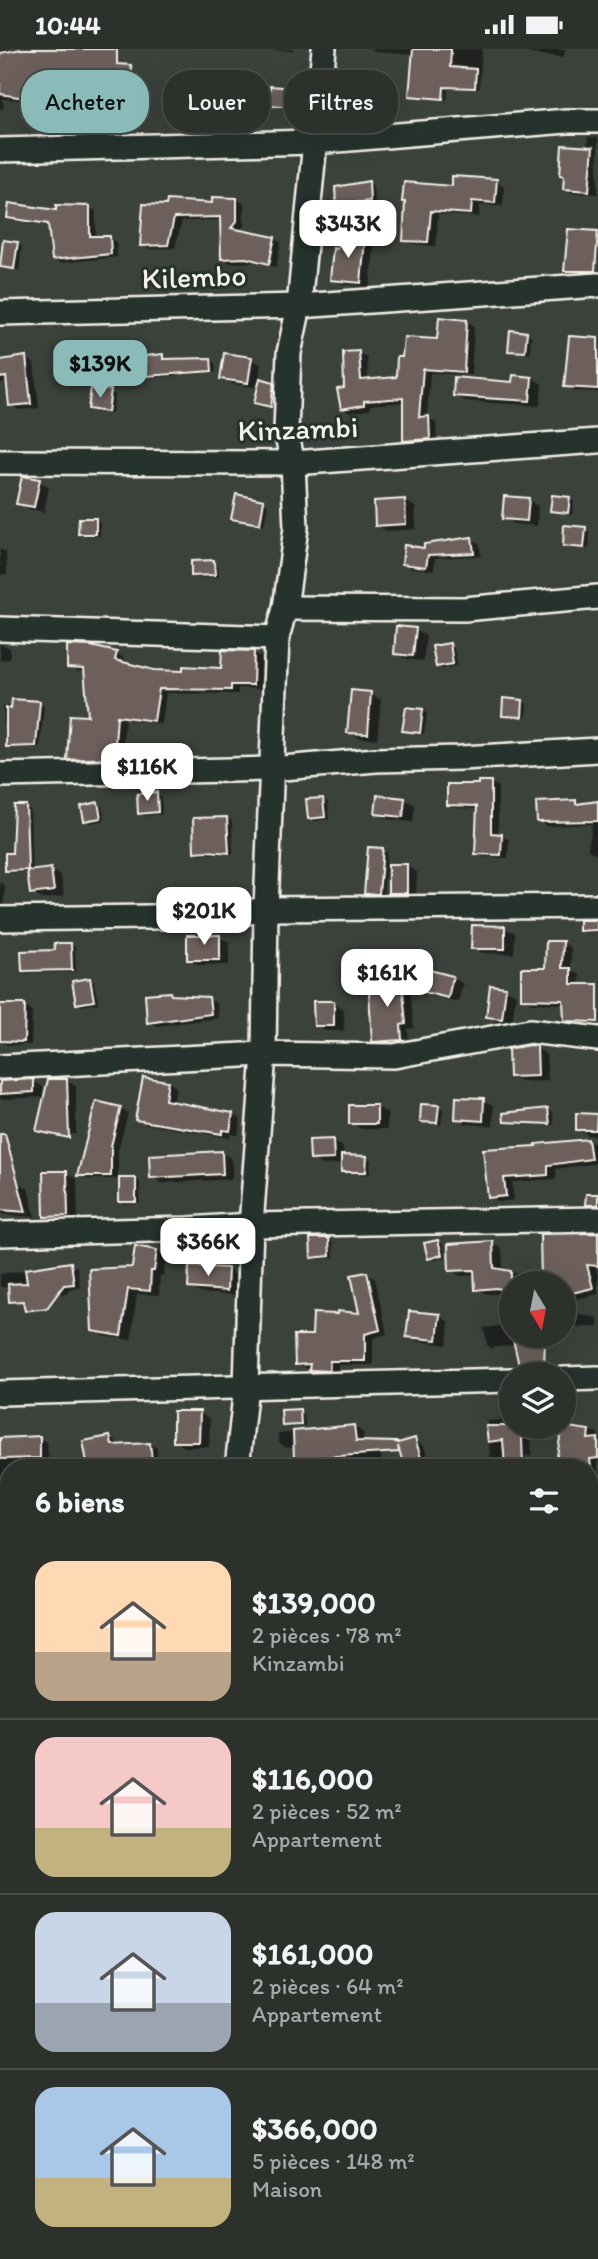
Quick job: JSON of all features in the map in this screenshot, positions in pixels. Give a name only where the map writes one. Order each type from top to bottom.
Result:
[{"type":"street","points":[[238,1459],[246,1386],[251,1225],[264,1054],[266,909],[277,638],[285,608],[296,528],[293,463],[286,432],[289,353],[299,306],[324,49]]},
{"type":"street","points":[[0,150],[314,142],[567,121],[598,121]]},
{"type":"street","name":"Kilembo","points":[[0,313],[299,306],[598,285]]},
{"type":"street","name":"Kinzambi","points":[[0,462],[293,463],[598,441]]},
{"type":"street","points":[[285,608],[464,610],[598,597]]},
{"type":"street","points":[[0,629],[277,638]]},
{"type":"street","points":[[0,775],[271,769],[376,759],[461,758],[598,750]]},
{"type":"street","points":[[0,919],[223,916],[266,909],[598,906]]},
{"type":"street","points":[[0,1067],[264,1054],[394,1056],[530,1031],[598,1039]]},
{"type":"street","points":[[0,1234],[251,1225],[598,1219]]},
{"type":"street","points":[[576,1378],[598,1378]]},
{"type":"street","points":[[0,1393],[499,1380]]},
{"type":"building","points":[[22,49],[117,49],[117,64],[131,65],[132,70],[21,70],[21,97],[18,97],[0,94],[0,53]]},
{"type":"building","points":[[413,49],[451,49],[450,67],[476,69],[475,88],[444,87],[443,99],[409,96]]},
{"type":"building","points":[[270,86],[284,87],[284,106],[270,105]]},
{"type":"building","points":[[562,145],[593,147],[589,191],[563,189],[564,176],[560,175]]},
{"type":"building","points":[[452,176],[497,179],[495,203],[472,201],[471,214],[431,211],[428,242],[403,241],[404,182],[452,186]]},
{"type":"building","points":[[369,181],[370,201],[336,204],[335,187]]},
{"type":"building","points":[[212,197],[237,198],[237,221],[231,228],[275,237],[269,264],[246,258],[221,259],[220,217],[174,218],[168,245],[140,246],[143,204],[166,205],[167,200],[212,203]]},
{"type":"building","points":[[9,203],[56,210],[56,205],[90,206],[90,236],[110,236],[111,254],[52,260],[48,224],[7,218]]},
{"type":"building","points":[[568,229],[598,231],[595,271],[564,271]]},
{"type":"building","points":[[338,235],[365,239],[361,283],[330,280],[333,248],[337,249]]},
{"type":"building","points":[[3,240],[18,242],[14,269],[0,267]]},
{"type":"building","points":[[439,317],[467,320],[464,372],[423,369],[419,417],[429,416],[430,439],[403,441],[403,398],[364,401],[364,405],[341,409],[337,389],[344,388],[343,352],[359,351],[361,380],[396,377],[397,357],[402,357],[404,337],[437,339]]},
{"type":"building","points":[[510,330],[527,332],[525,352],[508,351]]},
{"type":"building","points":[[569,336],[598,338],[598,389],[564,387]]},
{"type":"building","points":[[224,353],[252,357],[248,383],[220,379]]},
{"type":"building","points":[[163,354],[163,359],[211,358],[212,371],[146,376],[145,356]]},
{"type":"building","points":[[26,356],[31,404],[9,406],[6,377],[0,378],[0,360]]},
{"type":"building","points":[[513,375],[532,377],[530,401],[453,396],[454,377],[512,382]]},
{"type":"building","points":[[260,378],[274,382],[271,407],[254,403]]},
{"type":"building","points":[[91,388],[111,390],[108,412],[88,409]]},
{"type":"building","points":[[22,476],[40,479],[34,507],[16,504]]},
{"type":"building","points":[[236,494],[264,500],[260,524],[231,519]]},
{"type":"building","points":[[552,495],[570,497],[568,513],[550,511]]},
{"type":"building","points":[[504,496],[529,498],[527,521],[502,519]]},
{"type":"building","points":[[405,499],[406,524],[375,526],[374,501]]},
{"type":"building","points":[[79,518],[96,518],[96,534],[78,534]]},
{"type":"building","points":[[564,525],[586,527],[584,548],[563,546]]},
{"type":"building","points":[[472,537],[474,553],[428,555],[426,567],[402,564],[404,545],[424,548],[424,544]]},
{"type":"building","points":[[214,560],[215,575],[191,576],[191,561]]},
{"type":"building","points":[[396,626],[416,628],[413,656],[394,654]]},
{"type":"building","points":[[450,643],[453,664],[436,667],[432,646]]},
{"type":"building","points":[[67,645],[91,646],[117,652],[115,660],[154,670],[183,671],[183,666],[221,668],[222,650],[254,651],[253,685],[231,685],[231,690],[159,689],[154,721],[117,716],[114,758],[67,760],[70,715],[88,716],[84,669],[67,668]]},
{"type":"building","points":[[351,690],[371,692],[368,734],[347,733]]},
{"type":"building","points":[[503,698],[523,700],[522,717],[502,716]]},
{"type":"building","points":[[12,699],[40,701],[36,746],[6,747],[6,708],[11,708]]},
{"type":"building","points":[[406,707],[423,709],[420,733],[402,731]]},
{"type":"building","points":[[478,781],[491,781],[491,833],[502,834],[501,855],[475,854],[477,806],[447,805],[447,784],[478,784]]},
{"type":"building","points":[[157,792],[158,812],[138,814],[137,794]]},
{"type":"building","points":[[377,795],[405,798],[403,817],[375,814]]},
{"type":"building","points":[[323,798],[325,817],[308,819],[306,799]]},
{"type":"building","points":[[576,800],[576,804],[598,801],[598,821],[537,822],[536,802]]},
{"type":"building","points":[[98,802],[101,818],[84,821],[81,806]]},
{"type":"building","points":[[14,805],[26,805],[28,870],[5,871],[5,853],[12,853]]},
{"type":"building","points":[[227,817],[229,853],[194,852],[193,818]]},
{"type":"building","points":[[368,847],[383,848],[379,894],[364,894]]},
{"type":"building","points":[[388,864],[407,864],[407,893],[388,893]]},
{"type":"building","points":[[51,868],[54,891],[30,894],[27,871]]},
{"type":"building","points":[[579,920],[597,920],[597,930],[579,931]]},
{"type":"building","points":[[472,925],[505,926],[505,949],[471,949]]},
{"type":"building","points":[[187,935],[220,935],[220,960],[187,960]]},
{"type":"building","points":[[546,941],[563,941],[562,968],[571,968],[571,984],[598,984],[598,1022],[564,1021],[563,1000],[521,999],[521,968],[545,968]]},
{"type":"building","points":[[54,943],[71,943],[72,970],[22,971],[21,951],[55,950]]},
{"type":"building","points":[[410,965],[453,976],[448,998],[412,989]]},
{"type":"building","points":[[372,975],[402,981],[406,1024],[401,1025],[402,1040],[372,1042],[369,993]]},
{"type":"building","points":[[90,978],[94,1001],[76,1004],[72,981]]},
{"type":"building","points":[[490,985],[506,987],[502,1019],[486,1017]]},
{"type":"building","points":[[170,992],[171,995],[209,997],[211,1014],[147,1023],[145,994]]},
{"type":"building","points":[[313,1001],[334,1001],[334,1026],[314,1026]]},
{"type":"building","points":[[0,1004],[25,1004],[24,1042],[0,1041]]},
{"type":"building","points":[[537,1046],[538,1076],[509,1077],[508,1049]]},
{"type":"building","points":[[143,1077],[168,1081],[165,1100],[233,1113],[230,1131],[222,1130],[222,1134],[135,1120]]},
{"type":"building","points":[[34,1079],[34,1092],[0,1094],[0,1081]]},
{"type":"building","points":[[48,1079],[67,1079],[69,1138],[36,1131]]},
{"type":"building","points":[[456,1097],[484,1098],[483,1121],[455,1119]]},
{"type":"building","points":[[96,1101],[121,1107],[111,1146],[111,1176],[77,1176]]},
{"type":"building","points":[[421,1104],[439,1105],[437,1123],[420,1122]]},
{"type":"building","points":[[349,1105],[377,1105],[377,1124],[349,1124]]},
{"type":"building","points":[[548,1108],[550,1124],[504,1122],[503,1113]]},
{"type":"building","points":[[576,1113],[597,1114],[596,1130],[576,1130]]},
{"type":"building","points":[[0,1134],[5,1134],[26,1212],[0,1210]]},
{"type":"building","points":[[333,1139],[334,1159],[310,1160],[309,1140]]},
{"type":"building","points":[[588,1139],[591,1159],[548,1165],[548,1175],[504,1178],[506,1196],[488,1198],[483,1149]]},
{"type":"building","points":[[222,1151],[223,1174],[150,1178],[149,1155]]},
{"type":"building","points":[[341,1155],[367,1156],[366,1172],[341,1172]]},
{"type":"building","points":[[43,1171],[67,1171],[68,1216],[44,1217]]},
{"type":"building","points":[[119,1178],[136,1178],[136,1202],[119,1202]]},
{"type":"building","points":[[586,1194],[598,1194],[598,1205],[585,1205]]},
{"type":"building","points":[[598,1233],[598,1266],[587,1265],[593,1288],[576,1292],[576,1271],[541,1271],[540,1234]]},
{"type":"building","points":[[310,1238],[329,1238],[330,1256],[311,1258]]},
{"type":"building","points":[[438,1240],[442,1255],[428,1259],[424,1243]]},
{"type":"building","points":[[493,1241],[494,1268],[511,1271],[499,1271],[499,1289],[475,1290],[474,1270],[449,1271],[448,1244]]},
{"type":"building","points":[[135,1246],[157,1250],[154,1271],[151,1271],[150,1291],[128,1289],[121,1336],[92,1331],[89,1269],[132,1267]]},
{"type":"building","points":[[71,1262],[74,1284],[64,1285],[47,1308],[25,1311],[23,1301],[9,1302],[8,1284],[27,1283],[25,1269]]},
{"type":"building","points":[[189,1266],[228,1268],[227,1291],[188,1288]]},
{"type":"building","points":[[367,1272],[380,1330],[365,1334],[365,1361],[330,1361],[329,1371],[309,1370],[310,1364],[295,1365],[294,1335],[312,1335],[313,1313],[359,1313],[351,1275]]},
{"type":"building","points":[[409,1311],[440,1314],[437,1340],[406,1337]]},
{"type":"building","points":[[515,1348],[545,1348],[544,1362],[518,1362]]},
{"type":"building","points":[[300,1409],[301,1425],[282,1426],[281,1410]]},
{"type":"building","points":[[173,1411],[200,1411],[199,1442],[173,1442]]},
{"type":"building","points":[[354,1425],[356,1441],[398,1443],[415,1438],[421,1458],[402,1459],[398,1446],[399,1452],[294,1459],[293,1431]]},
{"type":"building","points":[[486,1426],[499,1426],[499,1439],[522,1439],[523,1459],[504,1459],[503,1440],[488,1442]]},
{"type":"building","points":[[576,1428],[589,1430],[588,1439],[598,1438],[598,1458],[556,1459],[560,1439],[576,1439]]},
{"type":"building","points":[[40,1436],[40,1458],[0,1459],[0,1438]]},
{"type":"building","points":[[110,1436],[112,1445],[150,1443],[152,1459],[86,1459],[83,1441]]}]
